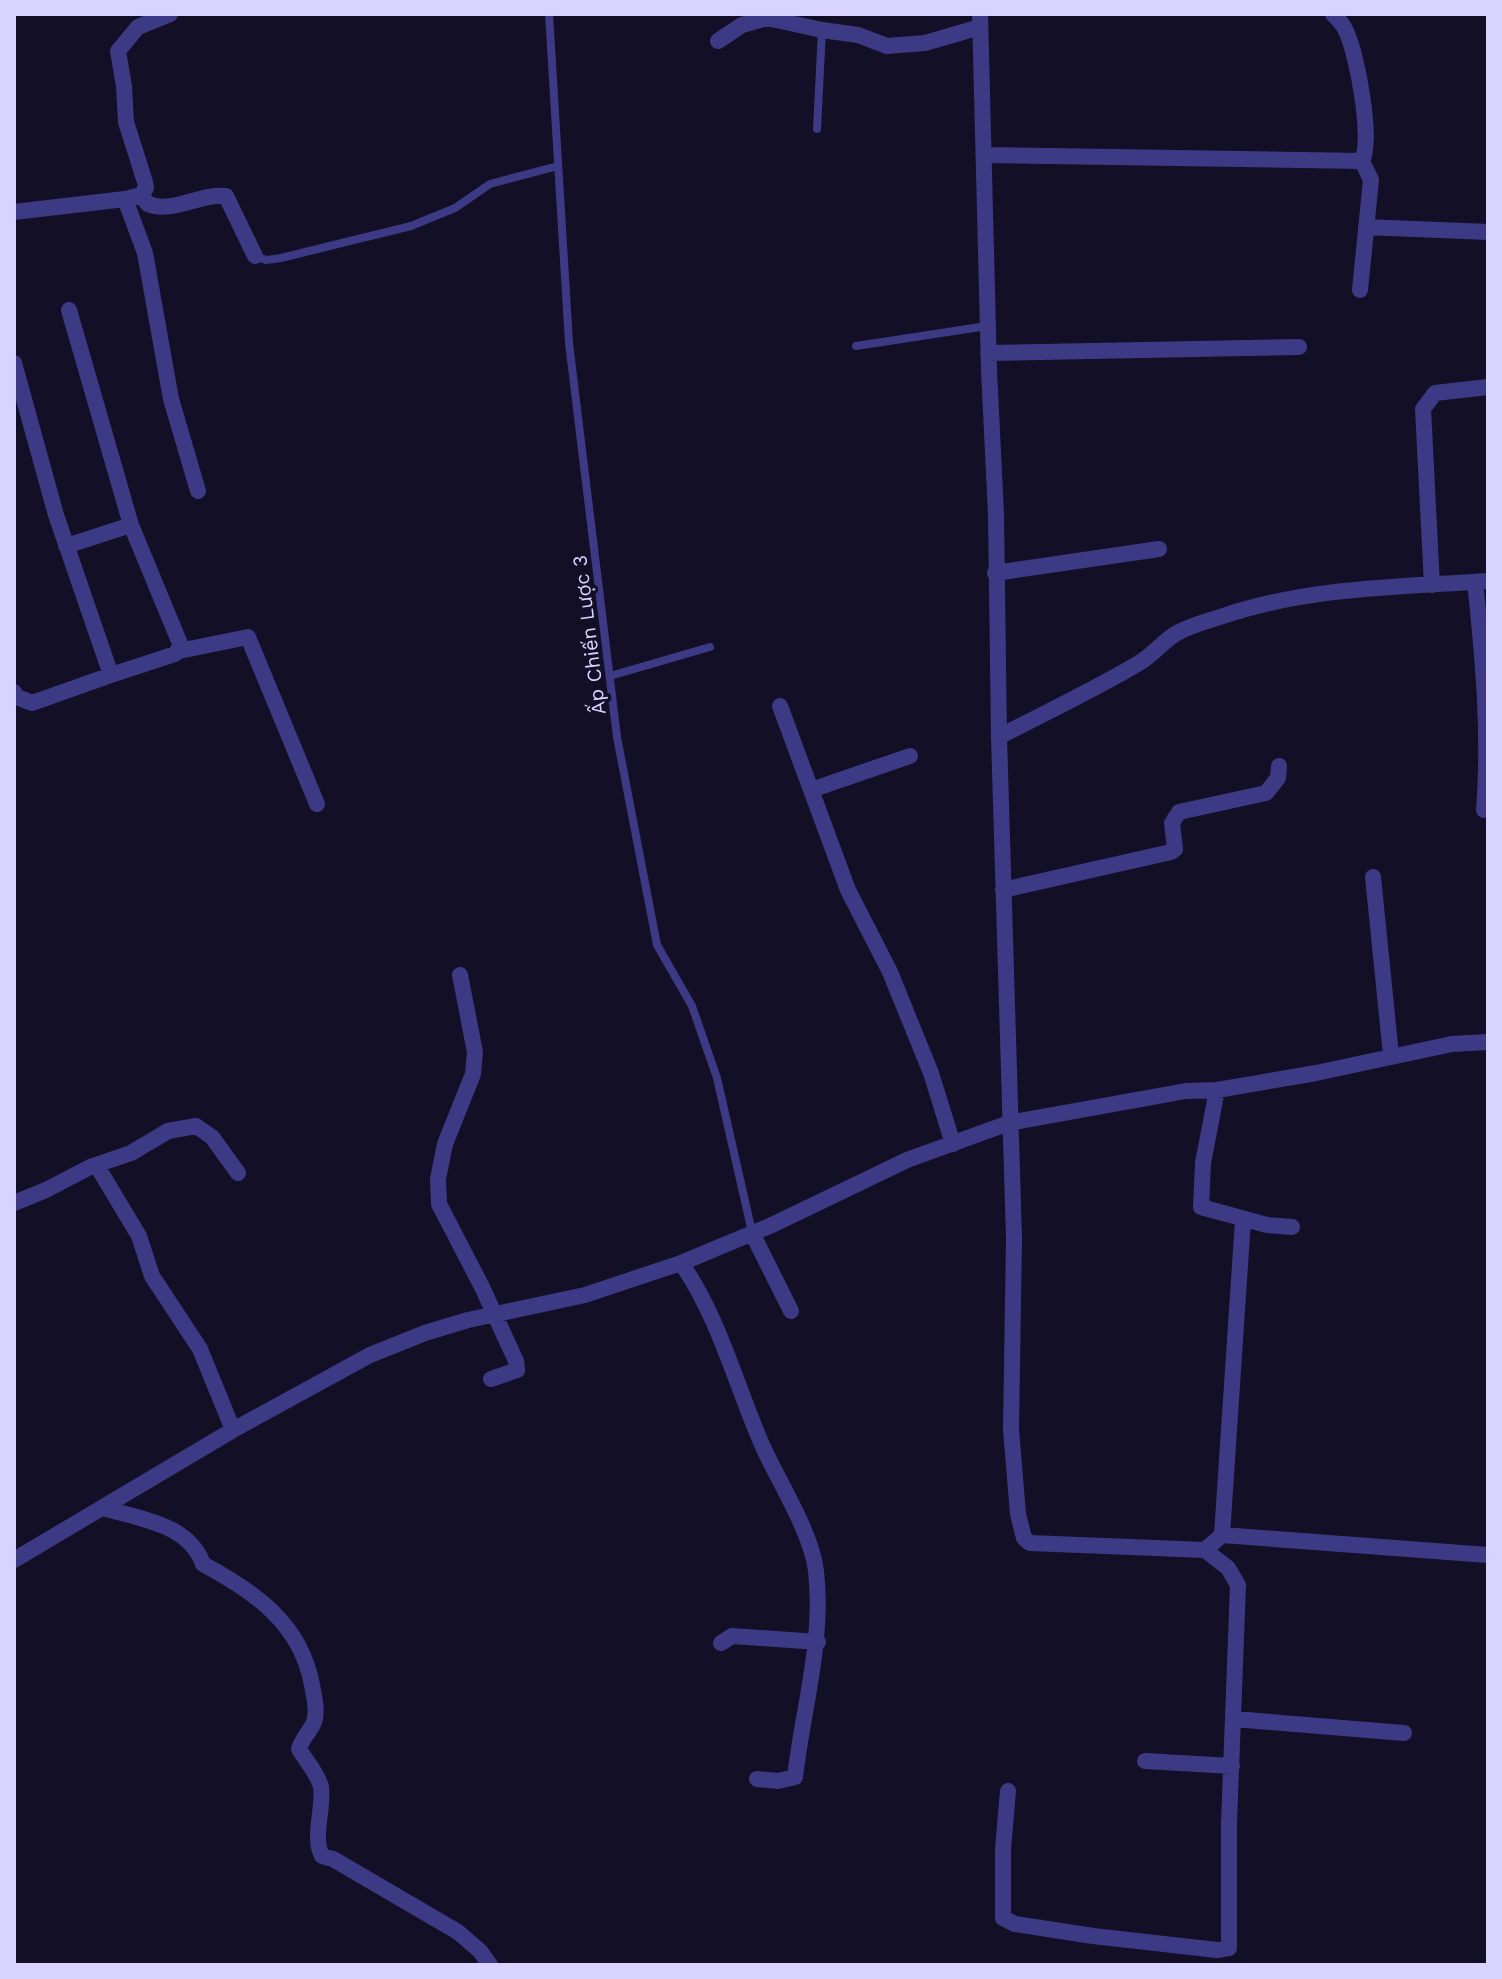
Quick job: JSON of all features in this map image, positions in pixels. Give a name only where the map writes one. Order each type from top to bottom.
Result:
[{"type":"street","points":[[14,212],[133,197],[146,188],[126,122],[118,51],[138,27],[170,14]]},
{"type":"street","points":[[1333,14],[1345,28],[1358,73],[1366,128],[1367,152],[1362,161]]},
{"type":"street","points":[[718,41],[742,25],[767,18],[858,35],[887,46],[925,43],[980,21],[1014,1238],[1011,1429],[1021,1532],[1030,1543],[1205,1550],[1228,1568],[1238,1585],[1230,1944],[1226,1950],[1093,1936],[1015,1924],[1003,1918],[1003,1849],[1008,1791]]},
{"type":"street","points":[[985,155],[1362,161]]},
{"type":"street","points":[[1360,290],[1371,180],[1362,161]]},
{"type":"street","points":[[133,197],[164,207],[214,195],[226,196],[255,256]]},
{"type":"street","points":[[133,197],[171,399],[198,491]]},
{"type":"street","points":[[1366,227],[1488,232]]},
{"type":"street","points":[[69,310],[131,525],[181,646],[179,651]]},
{"type":"street","points":[[988,353],[1299,347]]},
{"type":"street","points":[[14,363],[66,546],[111,675]]},
{"type":"street","points":[[1432,585],[1423,409],[1435,393],[1488,387]]},
{"type":"street","points":[[66,546],[131,525]]},
{"type":"street","points":[[995,573],[1159,549]]},
{"type":"street","points":[[999,737],[1062,703],[1097,689],[1147,659],[1176,634],[1271,601],[1320,593],[1481,582],[1488,761],[1484,810]]},
{"type":"street","points":[[14,692],[17,697],[32,703],[179,651],[241,636],[251,640],[290,744],[317,804]]},
{"type":"street","points":[[780,706],[848,890],[890,972],[931,1073],[953,1144]]},
{"type":"street","points":[[811,790],[910,756]]},
{"type":"street","points":[[1003,890],[1171,852],[1176,842],[1172,823],[1179,812],[1266,793],[1278,778],[1279,766]]},
{"type":"street","points":[[1373,877],[1391,1055]]},
{"type":"street","points":[[460,975],[475,1052],[473,1074],[445,1144],[438,1179],[439,1204],[516,1361],[517,1370],[491,1379]]},
{"type":"street","points":[[14,1560],[233,1430],[370,1355],[425,1333],[585,1295],[681,1263],[907,1160],[1009,1123],[1186,1091],[1217,1090],[1316,1073],[1452,1044],[1488,1042]]},
{"type":"street","points":[[1217,1090],[1203,1163],[1200,1202],[1203,1209],[1243,1220],[1292,1227]]},
{"type":"street","points":[[14,1203],[90,1167],[131,1153],[168,1131],[196,1126],[212,1137],[238,1173]]},
{"type":"street","points":[[97,1166],[139,1236],[152,1276],[200,1349],[233,1430]]},
{"type":"street","points":[[1205,1550],[1222,1535],[1243,1220]]},
{"type":"street","points":[[752,1233],[791,1311]]},
{"type":"street","points":[[681,1263],[694,1281],[711,1319],[816,1570],[818,1642],[795,1777],[778,1781],[757,1779]]},
{"type":"street","points":[[103,1508],[176,1531],[199,1551],[203,1564],[247,1588],[274,1614],[301,1647],[310,1674],[315,1701],[314,1721],[301,1739],[299,1749],[320,1783],[322,1802],[317,1847],[322,1856],[333,1859],[446,1924],[480,1951],[490,1965]]},
{"type":"street","points":[[1222,1535],[1488,1555]]},
{"type":"street","points":[[721,1643],[732,1636],[818,1642]]},
{"type":"street","points":[[1234,1719],[1404,1733]]},
{"type":"street","points":[[1145,1761],[1232,1766]]},
{"type":"lane","name":"Ấp Chiến Lược 3","points":[[549,14],[569,343],[614,675],[617,737],[657,945],[692,1006],[717,1078],[752,1233]]},
{"type":"lane","points":[[817,129],[822,30]]},
{"type":"lane","points":[[255,256],[266,260],[281,258],[411,226],[455,208],[490,184],[558,166]]},
{"type":"lane","points":[[856,346],[988,325]]},
{"type":"lane","points":[[614,675],[710,647]]}]
